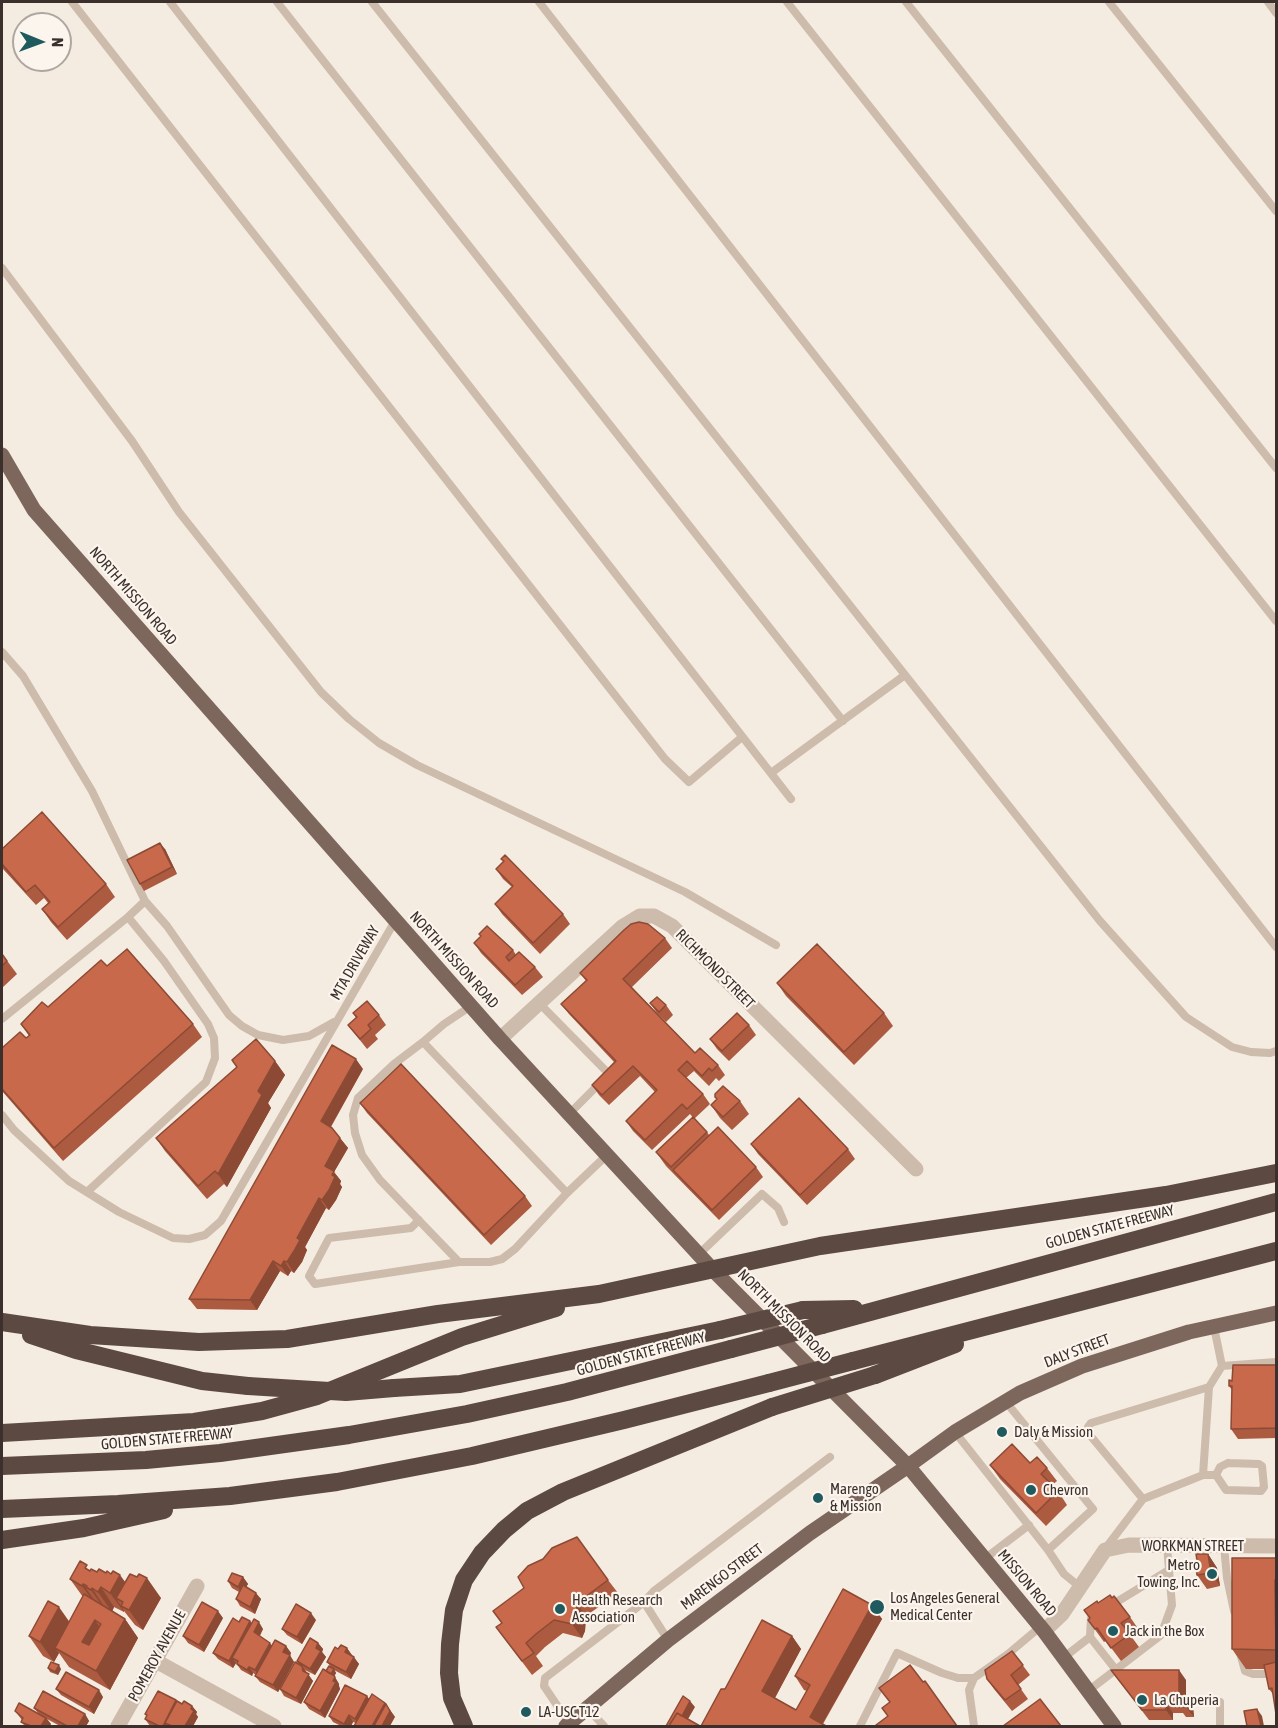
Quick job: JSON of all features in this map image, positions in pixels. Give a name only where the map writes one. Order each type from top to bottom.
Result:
[{"type":"highway","points":[[2,1324],[90,1335],[199,1342],[287,1339],[438,1314],[599,1294],[820,1246],[1166,1195],[1276,1173]]},
{"type":"highway","name":"GOLDEN STATE FREEWAY","points":[[2,1466],[74,1464],[220,1453],[408,1425],[567,1392],[1276,1202]]},
{"type":"highway","points":[[2,1509],[230,1496],[337,1482],[472,1456],[624,1420],[1276,1251]]},
{"type":"highway","points":[[2,1433],[194,1422],[262,1411],[316,1396],[462,1337],[599,1294]]},
{"type":"highway","points":[[2,1324],[76,1350],[202,1381],[346,1392],[460,1384],[720,1330],[803,1310],[880,1308]]},
{"type":"highway","points":[[464,1726],[452,1698],[449,1673],[454,1610],[464,1580],[482,1553],[504,1530],[527,1511],[563,1492],[772,1407],[875,1375],[1040,1312]]},
{"type":"highway","points":[[9,1539],[84,1528],[230,1496]]},
{"type":"main road","name":"NORTH MISSION ROAD","points":[[2,454],[34,510],[500,1040],[713,1270],[908,1466]]},
{"type":"main road","name":"DALY STREET","points":[[908,1466],[955,1432],[1020,1393],[1082,1366],[1189,1332],[1276,1313]]},
{"type":"main road","name":"MISSION ROAD","points":[[908,1466],[1042,1629],[1114,1726]]},
{"type":"main road","name":"MARENGO STREET","points":[[568,1725],[668,1640],[810,1533],[908,1466]]},
{"type":"street","name":"RICHMOND STREET","points":[[500,1040],[622,927],[640,916],[654,916],[672,926],[916,1169]]},
{"type":"street","name":"WORKMAN STREET","points":[[1105,1550],[1129,1545],[1276,1546]]},
{"type":"street","points":[[1042,1629],[1062,1614],[1105,1550]]},
{"type":"street","name":"POMEROY AVENUE","points":[[118,1726],[197,1586]]},
{"type":"street","points":[[154,1660],[274,1726]]},
{"type":"lane","points":[[72,2],[665,759],[689,782],[742,736]]},
{"type":"lane","points":[[171,2],[791,799]]},
{"type":"lane","points":[[277,2],[843,721]]},
{"type":"lane","points":[[372,2],[1100,921],[1186,1017],[1232,1047],[1251,1052],[1276,1051]]},
{"type":"lane","points":[[539,2],[1276,947]]},
{"type":"lane","points":[[787,2],[1276,621]]},
{"type":"lane","points":[[906,2],[1276,468]]},
{"type":"lane","points":[[1109,2],[1276,212]]},
{"type":"lane","points":[[1268,2],[1276,13]]},
{"type":"lane","points":[[2,268],[132,441],[179,512],[321,692],[349,719],[379,742],[417,765],[685,892],[776,945]]},
{"type":"lane","points":[[2,652],[23,676],[92,791],[145,901],[167,926],[229,1015],[242,1026],[266,1038],[292,1040],[317,1033],[339,1018]]},
{"type":"lane","points":[[771,774],[905,675]]},
{"type":"lane","points":[[2,1019],[145,901]]},
{"type":"lane","points":[[2,1115],[14,1130],[69,1181],[87,1192],[206,1082],[215,1058],[214,1038],[208,1024],[164,961],[128,917]]},
{"type":"lane","name":"MTA DRIVEWAY","points":[[87,1192],[119,1212],[168,1237],[189,1239],[210,1232],[221,1221],[395,921]]},
{"type":"lane","points":[[539,1003],[609,1074],[569,1114]]},
{"type":"lane","points":[[459,1262],[380,1180],[362,1155],[355,1133],[353,1115],[358,1098],[394,1064],[444,1024],[471,1006]]},
{"type":"lane","points":[[423,1042],[567,1193]]},
{"type":"lane","points":[[419,1220],[411,1228],[329,1238],[309,1276],[315,1284],[459,1262],[490,1262],[502,1259],[515,1249],[567,1193],[607,1155]]},
{"type":"lane","points":[[699,1254],[762,1194],[778,1208],[784,1222]]},
{"type":"lane","points":[[1203,1475],[1209,1387],[1222,1366],[1214,1327]]},
{"type":"lane","points":[[1222,1366],[1276,1362]]},
{"type":"lane","points":[[1143,1499],[1089,1434],[1088,1427],[1091,1423],[1209,1387]]},
{"type":"lane","points":[[1006,1402],[1094,1509],[1048,1550]]},
{"type":"lane","points":[[955,1432],[1029,1525],[1064,1574],[1080,1587]]},
{"type":"lane","points":[[568,1725],[544,1686],[545,1678],[644,1602],[654,1591],[830,1457]]},
{"type":"lane","points":[[1228,1463],[1259,1464],[1264,1470],[1264,1487],[1258,1492],[1226,1490],[1216,1475],[1220,1467],[1228,1463]]},
{"type":"lane","points":[[1105,1550],[1143,1499],[1203,1475],[1216,1475]]},
{"type":"lane","points":[[983,1560],[1029,1525]]},
{"type":"lane","points":[[1088,1691],[1161,1635],[1172,1605],[1167,1546]]},
{"type":"lane","points":[[1224,1546],[1227,1578],[1235,1616]]},
{"type":"lane","points":[[1116,1670],[1090,1636],[1091,1618],[1169,1570]]},
{"type":"lane","points":[[644,1602],[668,1640]]},
{"type":"lane","points":[[974,1726],[969,1690],[974,1678],[1042,1629]]},
{"type":"lane","points":[[1063,1658],[1090,1636]]},
{"type":"lane","points":[[1239,1647],[1245,1671],[1253,1674],[1276,1674]]},
{"type":"lane","points":[[860,1726],[897,1653],[942,1673],[958,1678],[974,1678]]},
{"type":"lane","points":[[1220,1702],[1220,1726]]},
{"type":"lane","points":[[587,1708],[604,1726]]},
{"type":"building","points":[[42,812],[106,884],[58,927],[42,909],[50,902],[35,885],[26,892],[2,864],[2,849]]},
{"type":"building","points":[[160,843],[172,867],[140,884],[127,860]]},
{"type":"building","points":[[505,855],[563,914],[533,943],[495,904],[513,886],[496,869],[504,861],[501,859]]},
{"type":"building","points":[[639,922],[648,924],[665,938],[623,979],[695,1053],[700,1048],[718,1065],[712,1071],[709,1068],[702,1076],[687,1061],[678,1070],[703,1094],[687,1109],[682,1104],[645,1140],[626,1121],[657,1090],[633,1066],[602,1095],[592,1085],[616,1061],[561,1004],[587,980],[580,973],[624,930],[631,924]]},
{"type":"building","points":[[487,926],[513,950],[506,957],[509,961],[519,952],[535,967],[515,985],[474,943]]},
{"type":"building","points":[[817,944],[884,1013],[844,1052],[777,983]]},
{"type":"building","points":[[127,949],[193,1024],[54,1148],[2,1089],[2,1048],[20,1032],[26,1038],[30,1035],[21,1024],[42,1002],[48,1007],[101,960],[107,966]]},
{"type":"building","points":[[2,954],[7,961],[2,966]]},
{"type":"building","points":[[657,997],[666,1005],[659,1012],[650,1003]]},
{"type":"building","points":[[367,1001],[379,1015],[368,1025],[371,1029],[360,1039],[348,1025],[357,1017],[353,1013]]},
{"type":"building","points":[[737,1013],[749,1025],[722,1051],[710,1039]]},
{"type":"building","points":[[256,1039],[275,1061],[258,1091],[262,1095],[218,1174],[215,1171],[198,1186],[156,1138],[237,1067],[232,1060]]},
{"type":"building","points":[[332,1045],[356,1059],[321,1121],[332,1128],[340,1138],[325,1166],[334,1171],[332,1175],[335,1177],[329,1190],[322,1200],[319,1198],[287,1262],[284,1261],[281,1266],[273,1261],[250,1300],[189,1299]]},
{"type":"building","points":[[401,1064],[525,1196],[484,1235],[360,1103]]},
{"type":"building","points":[[723,1086],[740,1101],[723,1117],[711,1105],[717,1099],[715,1094]]},
{"type":"building","points":[[799,1098],[848,1149],[800,1195],[751,1144]]},
{"type":"building","points":[[693,1117],[707,1132],[671,1167],[656,1152]]},
{"type":"building","points":[[718,1127],[756,1167],[712,1210],[673,1170]]},
{"type":"building","points":[[1233,1365],[1276,1365],[1276,1428],[1231,1429],[1232,1386],[1229,1386],[1229,1380],[1232,1381]]},
{"type":"building","points":[[1012,1444],[1030,1463],[1037,1457],[1047,1468],[1041,1474],[1058,1491],[1036,1513],[990,1465]]},
{"type":"building","name":"Health Research Association","points":[[577,1537],[608,1580],[577,1603],[576,1617],[572,1624],[554,1620],[526,1643],[534,1653],[522,1661],[496,1627],[502,1623],[493,1611],[524,1588],[518,1577],[528,1566],[543,1559],[552,1548]]},
{"type":"building","points":[[1196,1554],[1208,1554],[1211,1573],[1197,1575]]},
{"type":"building","points":[[1232,1558],[1276,1558],[1276,1650],[1232,1649]]},
{"type":"building","points":[[80,1561],[87,1565],[85,1568],[90,1571],[91,1569],[97,1572],[99,1569],[111,1574],[113,1571],[120,1575],[110,1593],[101,1587],[98,1592],[92,1588],[91,1590],[70,1579]]},
{"type":"building","points":[[232,1573],[243,1577],[238,1587],[228,1581]]},
{"type":"building","points":[[130,1574],[137,1577],[139,1574],[147,1578],[129,1610],[121,1606],[123,1602],[116,1598]]},
{"type":"building","points":[[243,1585],[256,1593],[250,1607],[236,1599]]},
{"type":"building","points":[[843,1589],[872,1605],[810,1717],[826,1726],[701,1726],[721,1689],[725,1689],[762,1620],[792,1636],[762,1691],[796,1710],[810,1685],[795,1676]]},
{"type":"building","points":[[84,1594],[125,1619],[96,1671],[55,1648]],"holes":[[[95,1620],[101,1624],[89,1645],[82,1642]]]},
{"type":"building","points":[[1110,1595],[1112,1598],[1114,1596],[1130,1617],[1121,1623],[1130,1634],[1111,1648],[1097,1628],[1095,1629],[1088,1620],[1090,1618],[1084,1610]]},
{"type":"building","points":[[48,1601],[59,1607],[40,1642],[29,1636]]},
{"type":"building","points":[[202,1602],[218,1611],[199,1645],[183,1636]]},
{"type":"building","points":[[296,1604],[311,1613],[297,1637],[282,1629]]},
{"type":"building","points":[[242,1617],[250,1621],[229,1661],[213,1653],[233,1618],[239,1622]]},
{"type":"building","points":[[254,1619],[259,1622],[254,1632],[270,1643],[255,1670],[249,1667],[247,1670],[232,1658]]},
{"type":"building","points":[[310,1638],[318,1643],[316,1648],[321,1651],[310,1669],[297,1661]]},
{"type":"building","points":[[275,1640],[286,1646],[283,1652],[290,1655],[273,1685],[255,1676]]},
{"type":"building","points":[[341,1645],[347,1648],[345,1652],[354,1657],[346,1672],[327,1662],[335,1647],[338,1649]]},
{"type":"building","points":[[1012,1651],[1023,1665],[1011,1675],[1021,1689],[1005,1700],[987,1679],[985,1670]]},
{"type":"building","points":[[51,1662],[59,1665],[55,1672],[48,1668]]},
{"type":"building","points":[[295,1662],[309,1674],[296,1698],[280,1689]]},
{"type":"building","points":[[1276,1662],[1276,1714],[1272,1688],[1269,1689],[1264,1665]]},
{"type":"building","points":[[910,1665],[923,1682],[925,1681],[957,1726],[876,1725],[888,1716],[882,1708],[890,1702],[879,1688]]},
{"type":"building","points":[[329,1666],[334,1669],[331,1674],[326,1671]]},
{"type":"building","points":[[323,1669],[335,1677],[333,1681],[336,1682],[320,1711],[304,1702]]},
{"type":"building","points":[[1111,1670],[1179,1670],[1179,1697],[1186,1697],[1186,1707],[1179,1707],[1179,1702],[1166,1703],[1166,1710],[1142,1710]]},
{"type":"building","points":[[66,1672],[99,1690],[89,1707],[56,1689]]},
{"type":"building","points":[[345,1685],[367,1696],[355,1719],[349,1715],[344,1724],[329,1716]]},
{"type":"building","points":[[43,1691],[85,1714],[78,1726],[67,1726],[34,1708]]},
{"type":"building","points":[[158,1691],[176,1700],[163,1726],[145,1719],[147,1715],[145,1714]]},
{"type":"building","points":[[372,1694],[385,1703],[372,1726],[354,1726]]},
{"type":"building","points":[[683,1696],[690,1701],[682,1716],[677,1713],[670,1726],[666,1726]]},
{"type":"building","points":[[1040,1699],[1061,1726],[1003,1726]]},
{"type":"building","points":[[177,1701],[182,1704],[184,1701],[192,1706],[191,1709],[194,1711],[185,1726],[172,1726],[165,1723]]},
{"type":"building","points":[[19,1703],[46,1718],[41,1726],[31,1726],[21,1722],[23,1718],[15,1711]]},
{"type":"building","points":[[386,1704],[390,1711],[382,1726],[374,1726]]},
{"type":"building","points":[[1257,1709],[1261,1726],[1247,1726],[1244,1711]]},
{"type":"building","points":[[677,1713],[700,1726],[670,1726]]},
{"type":"place","name":"Daly & Mission","points":[[1002,1432]]},
{"type":"place","name":"Chevron","points":[[1031,1490]]},
{"type":"place","name":"Marengo & Mission","points":[[818,1498]]},
{"type":"place","name":"Metro Towing, Inc.","points":[[1212,1574]]},
{"type":"place","name":"Los Angeles General Medical Center","points":[[877,1607]]},
{"type":"place","name":"Health Research Association","points":[[560,1609]]},
{"type":"place","name":"Jack in the Box","points":[[1113,1631]]},
{"type":"place","name":"La Chuperia","points":[[1142,1700]]},
{"type":"place","name":"LA-USC T12","points":[[526,1712]]}]
